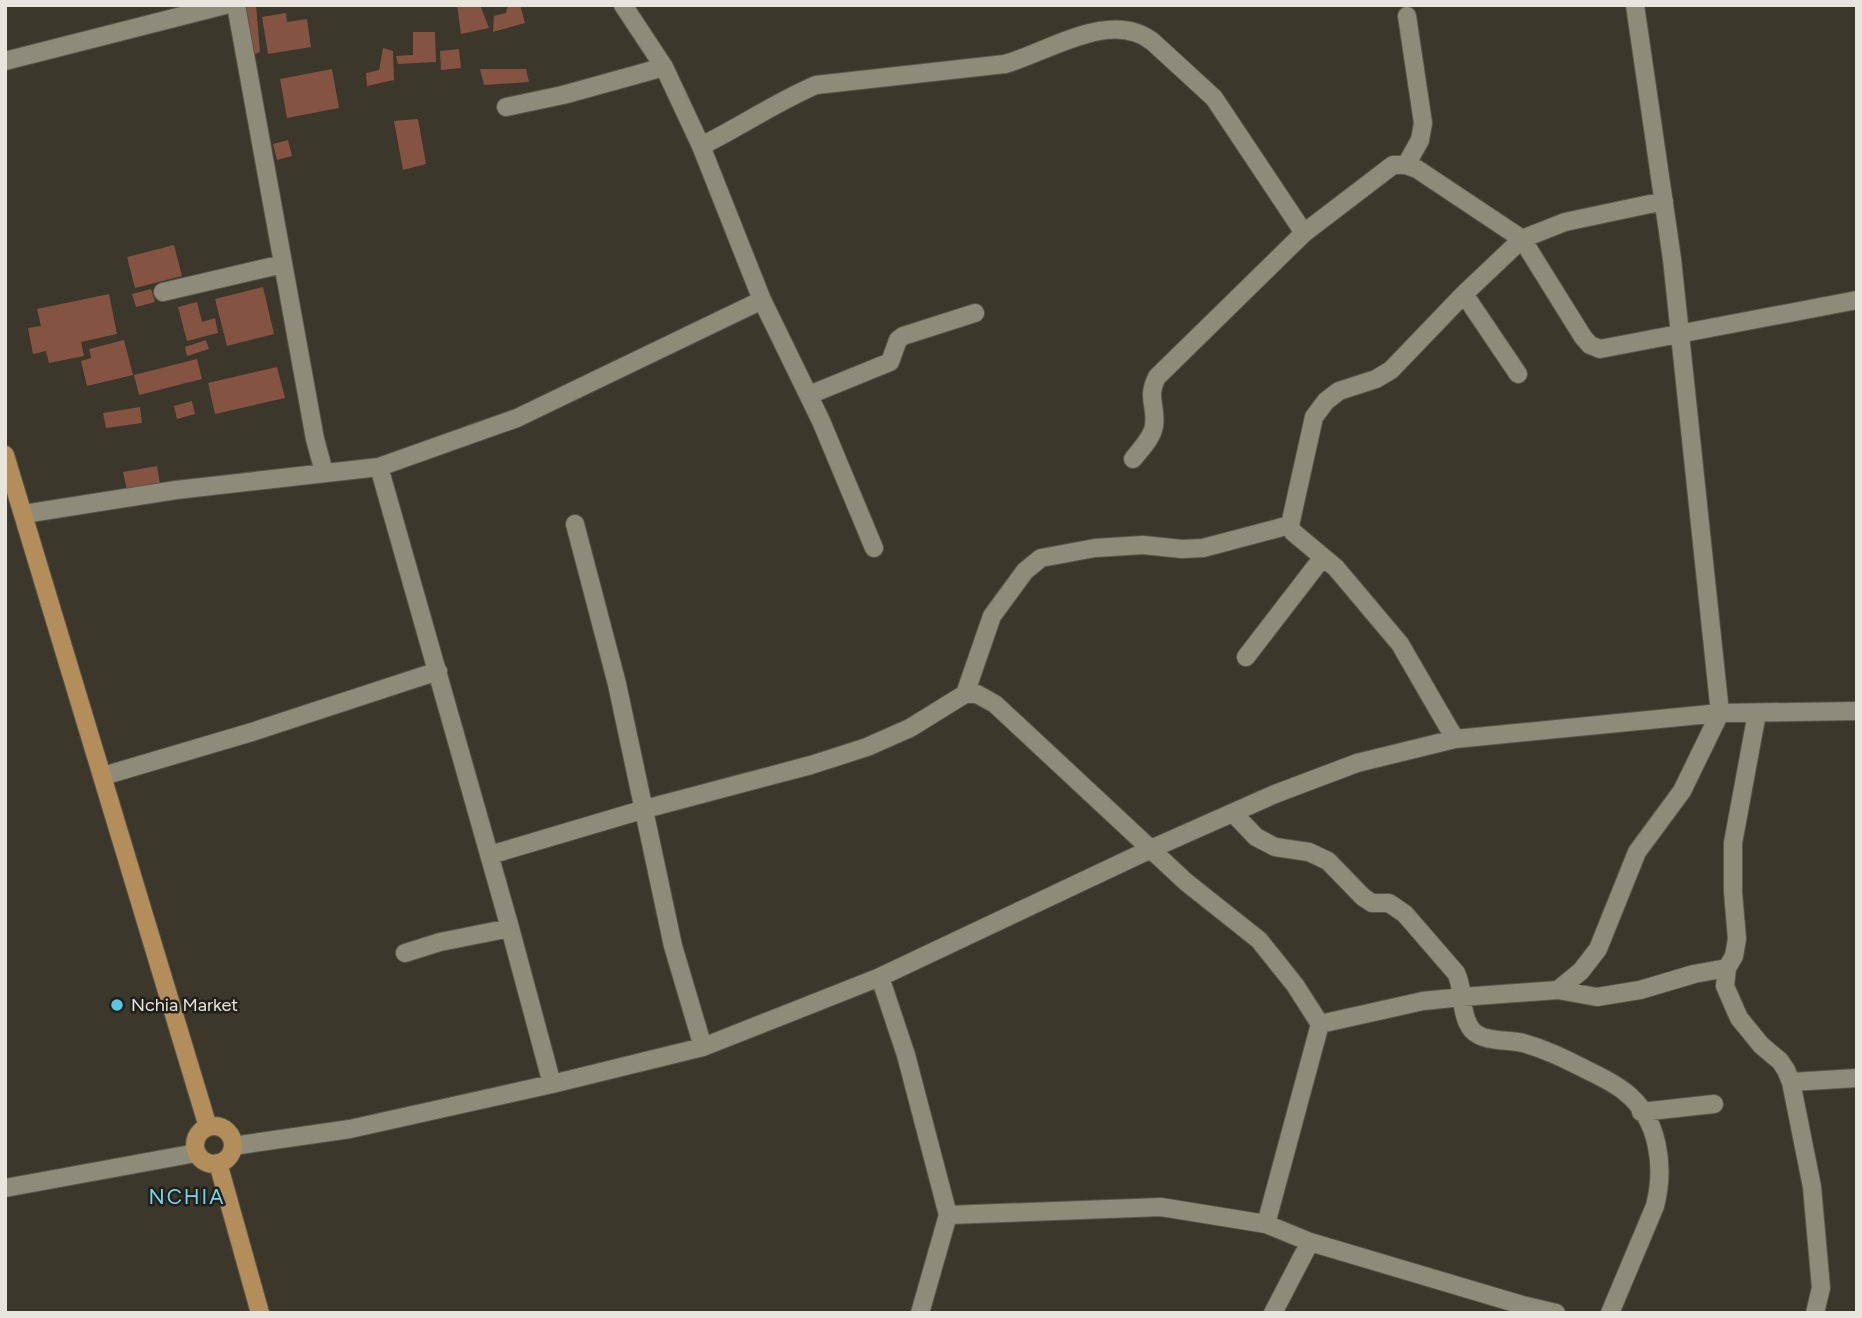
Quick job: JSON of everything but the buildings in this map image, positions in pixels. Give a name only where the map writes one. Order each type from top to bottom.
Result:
[{"type":"main road","points":[[5,455],[208,1127]]},
{"type":"main road","points":[[208,1127],[223,1128],[230,1136],[233,1146],[228,1157],[218,1163],[205,1162],[196,1153],[195,1140],[202,1130],[208,1127]]},
{"type":"main road","points":[[218,1163],[260,1313]]},
{"type":"street","points":[[5,61],[225,5]]},
{"type":"street","points":[[236,5],[315,439],[324,472]]},
{"type":"street","points":[[623,5],[664,67],[701,146],[762,300],[809,395],[874,548]]},
{"type":"street","points":[[1558,990],[1581,971],[1598,949],[1637,852],[1682,791],[1720,713],[1680,333],[1635,5]]},
{"type":"street","points":[[1406,165],[1420,140],[1423,123],[1407,16]]},
{"type":"street","points":[[701,146],[749,122],[792,95],[816,85],[1005,64],[1103,30],[1131,30],[1143,33],[1214,98],[1304,233]]},
{"type":"street","points":[[506,107],[563,95],[664,67]]},
{"type":"street","points":[[1133,459],[1147,443],[1154,427],[1150,390],[1157,377],[1304,233],[1393,165],[1406,165],[1428,176],[1522,239],[1590,345],[1600,349],[1857,300]]},
{"type":"street","points":[[1455,739],[1400,644],[1336,568],[1293,532],[1290,525],[1314,417],[1326,401],[1339,391],[1376,379],[1391,370],[1464,294],[1522,239],[1566,222],[1664,201]]},
{"type":"street","points":[[163,292],[283,264]]},
{"type":"street","points":[[1464,294],[1518,374]]},
{"type":"street","points":[[24,514],[176,490],[379,467],[517,418],[762,300]]},
{"type":"street","points":[[809,395],[890,362],[898,340],[903,336],[975,313]]},
{"type":"street","points":[[379,467],[490,855],[552,1084]]},
{"type":"street","points":[[575,524],[617,684],[673,946],[703,1047]]},
{"type":"street","points":[[965,694],[992,617],[1025,571],[1041,558],[1095,548],[1143,545],[1203,548],[1290,525]]},
{"type":"street","points":[[1246,657],[1323,557]]},
{"type":"street","points":[[103,776],[253,732],[438,671]]},
{"type":"street","points":[[490,855],[867,747],[910,727],[965,694],[977,694],[995,704],[1186,882],[1259,940],[1295,985],[1320,1024],[1266,1224]]},
{"type":"street","points":[[233,1146],[350,1129],[703,1047],[880,977],[1151,849],[1275,794],[1357,763],[1455,739],[1720,713],[1857,711]]},
{"type":"street","points":[[1757,713],[1733,843],[1737,939],[1734,956],[1727,968],[1725,986],[1739,1018],[1761,1045],[1780,1061],[1791,1082],[1812,1188],[1821,1288],[1815,1313]]},
{"type":"street","points":[[1233,813],[1256,837],[1275,847],[1309,852],[1328,861],[1363,897],[1372,903],[1389,903],[1405,914],[1456,973],[1461,983],[1467,1021],[1473,1031],[1485,1038],[1519,1042],[1546,1050],[1627,1093],[1649,1124],[1657,1147],[1661,1166],[1660,1188],[1610,1313]]},
{"type":"street","points":[[405,953],[440,942],[510,928]]},
{"type":"street","points":[[1320,1024],[1423,1001],[1462,997],[1558,990],[1597,997],[1640,990],[1694,974],[1727,968]]},
{"type":"street","points":[[880,977],[906,1055],[948,1215],[920,1313]]},
{"type":"street","points":[[1791,1082],[1857,1077]]},
{"type":"street","points":[[1641,1112],[1714,1104]]},
{"type":"street","points":[[5,1188],[196,1153]]},
{"type":"street","points":[[948,1215],[1161,1206],[1266,1224],[1310,1242],[1556,1313]]},
{"type":"street","points":[[1273,1313],[1310,1242]]},
{"type":"place","name":"Nchia Market","points":[[117,1005]]},
{"type":"district","name":"NCHIA","points":[[187,1197]]}]
